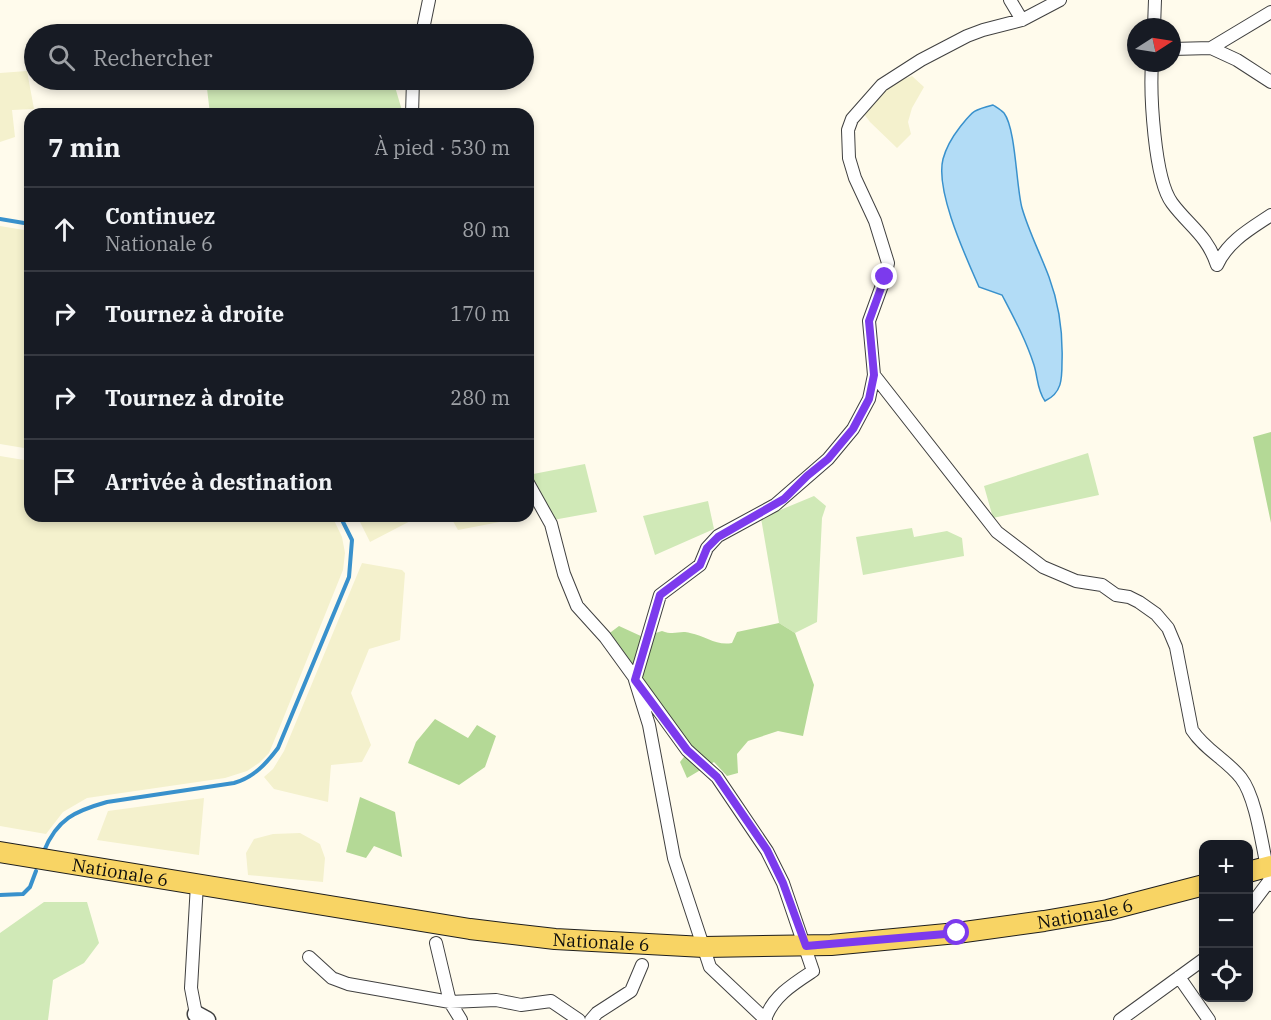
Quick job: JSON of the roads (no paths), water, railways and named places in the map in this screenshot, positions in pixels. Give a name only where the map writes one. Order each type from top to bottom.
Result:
[{"type":"main road","name":"Nationale 6","points":[[0,852],[481,930],[555,939],[704,947],[806,946],[957,933],[1108,910],[1199,886]]},
{"type":"street","points":[[424,24],[429,0]]},
{"type":"street","points":[[1010,0],[1022,20]]},
{"type":"street","points":[[534,494],[551,524],[564,574],[576,606],[605,637],[635,680],[687,750],[717,777],[767,850],[783,883],[813,971],[790,985],[777,998],[765,1019],[710,967],[674,858],[649,725],[635,680],[660,595],[700,565],[707,548],[718,537],[775,506],[828,459],[843,443],[869,399],[874,375],[869,321],[888,263],[875,221],[855,178],[849,158],[848,130],[852,118],[882,85],[921,60],[983,30],[1022,20],[1060,0]]},
{"type":"street","points":[[1154,18],[1155,0]]},
{"type":"street","points":[[1211,48],[1271,12]]},
{"type":"street","points":[[1181,49],[1211,48],[1237,60],[1271,82]]},
{"type":"street","points":[[1152,72],[1154,133],[1164,187],[1170,201],[1208,244],[1217,265],[1228,247],[1245,232],[1271,215]]},
{"type":"street","points":[[412,108],[413,90]]},
{"type":"street","points":[[874,375],[997,532],[1043,567],[1076,581],[1102,585],[1116,595],[1130,597],[1139,602],[1156,614],[1168,628],[1176,647],[1192,730],[1199,740],[1231,766],[1243,780],[1249,793],[1257,820],[1265,874],[1253,899]]},
{"type":"street","points":[[197,884],[191,988],[200,1018]]},
{"type":"street","points":[[436,944],[450,1002],[461,1020]]},
{"type":"street","points":[[309,957],[332,978],[348,984],[450,1002],[496,1000],[520,1005],[551,1000],[579,1020]]},
{"type":"street","points":[[1120,1020],[1199,962]]},
{"type":"street","points":[[591,1020],[597,1013],[631,991],[642,965]]},
{"type":"street","points":[[1179,977],[1209,1020]]},
{"type":"water","points":[[993,105],[1004,113],[1008,121],[1022,208],[1049,277],[1060,319],[1061,380],[1055,394],[1045,401],[1040,393],[1034,365],[1020,329],[1002,295],[979,287],[953,224],[943,188],[943,159],[952,138],[974,112]]},
{"type":"waterway","points":[[0,219],[24,223]]},
{"type":"waterway","points":[[44,851],[61,824],[85,809],[107,802],[234,783],[254,774],[269,759],[278,748],[349,577],[352,540],[343,522]]},
{"type":"waterway","points":[[0,895],[23,894],[30,887],[36,871]]}]
